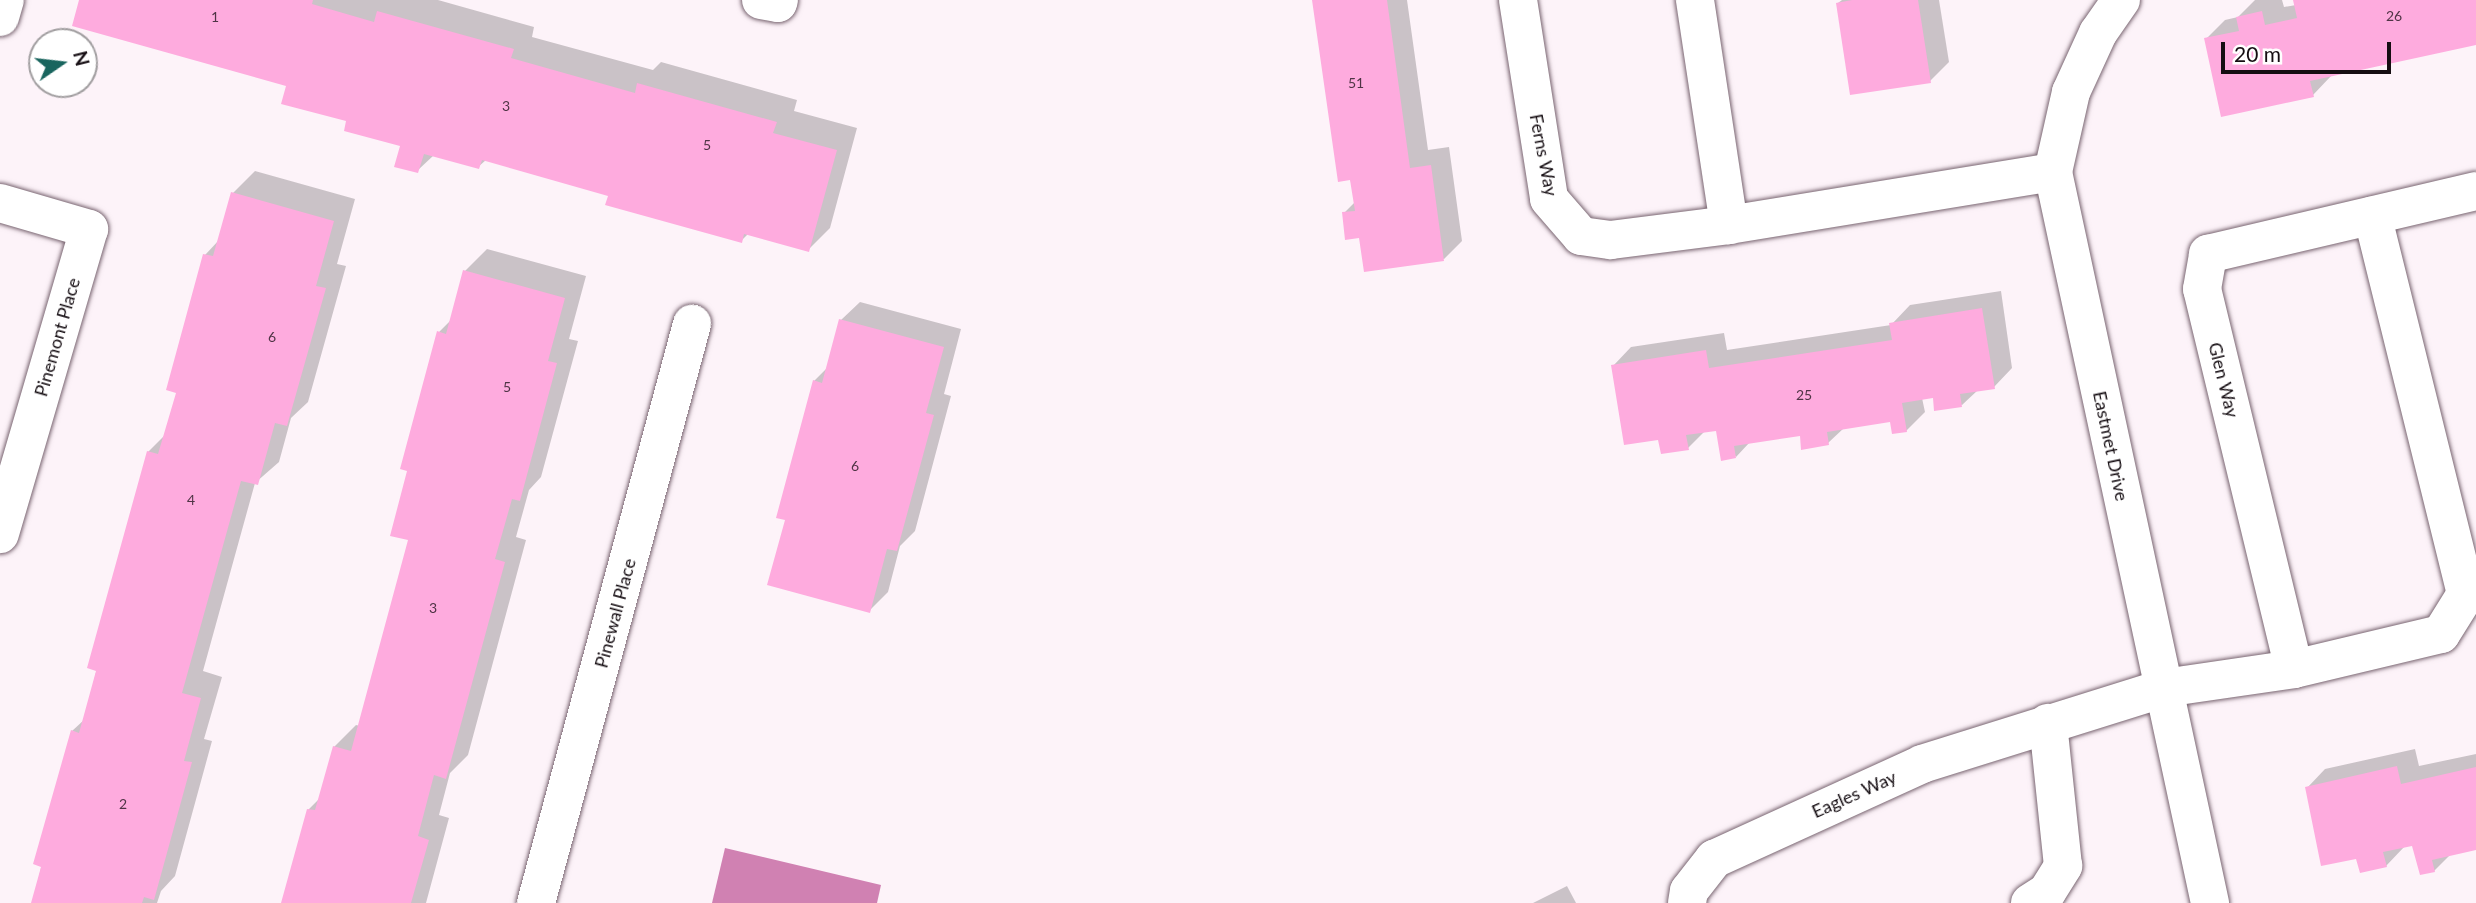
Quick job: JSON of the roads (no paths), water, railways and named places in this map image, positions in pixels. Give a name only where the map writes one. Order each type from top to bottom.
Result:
[{"type":"street","points":[[0,17],[5,0]]},
{"type":"street","points":[[761,0],[778,3],[779,0]]},
{"type":"street","name":"Ferns Way","points":[[1518,0],[1549,199],[1581,236],[1611,240],[1729,225],[2053,172]]},
{"type":"street","points":[[1695,0],[1729,225]]},
{"type":"street","name":"Eastmet Drive","points":[[2121,0],[2098,33],[2071,92],[2053,172],[2210,903]]},
{"type":"street","name":"Glen Way","points":[[2294,669],[2202,289],[2207,254],[2476,191]]},
{"type":"street","name":"Pinemont Place","points":[[0,203],[89,229],[0,534]]},
{"type":"street","points":[[2164,688],[2294,669],[2441,634],[2466,594],[2372,215]]},
{"type":"street","name":"Pinewall Place","points":[[536,903],[692,324]]},
{"type":"street","name":"Eagles Way","points":[[1687,903],[1689,891],[1714,859],[1744,844],[1922,764],[2164,688]]},
{"type":"street","points":[[2030,903],[2047,892],[2063,866],[2048,723]]}]
